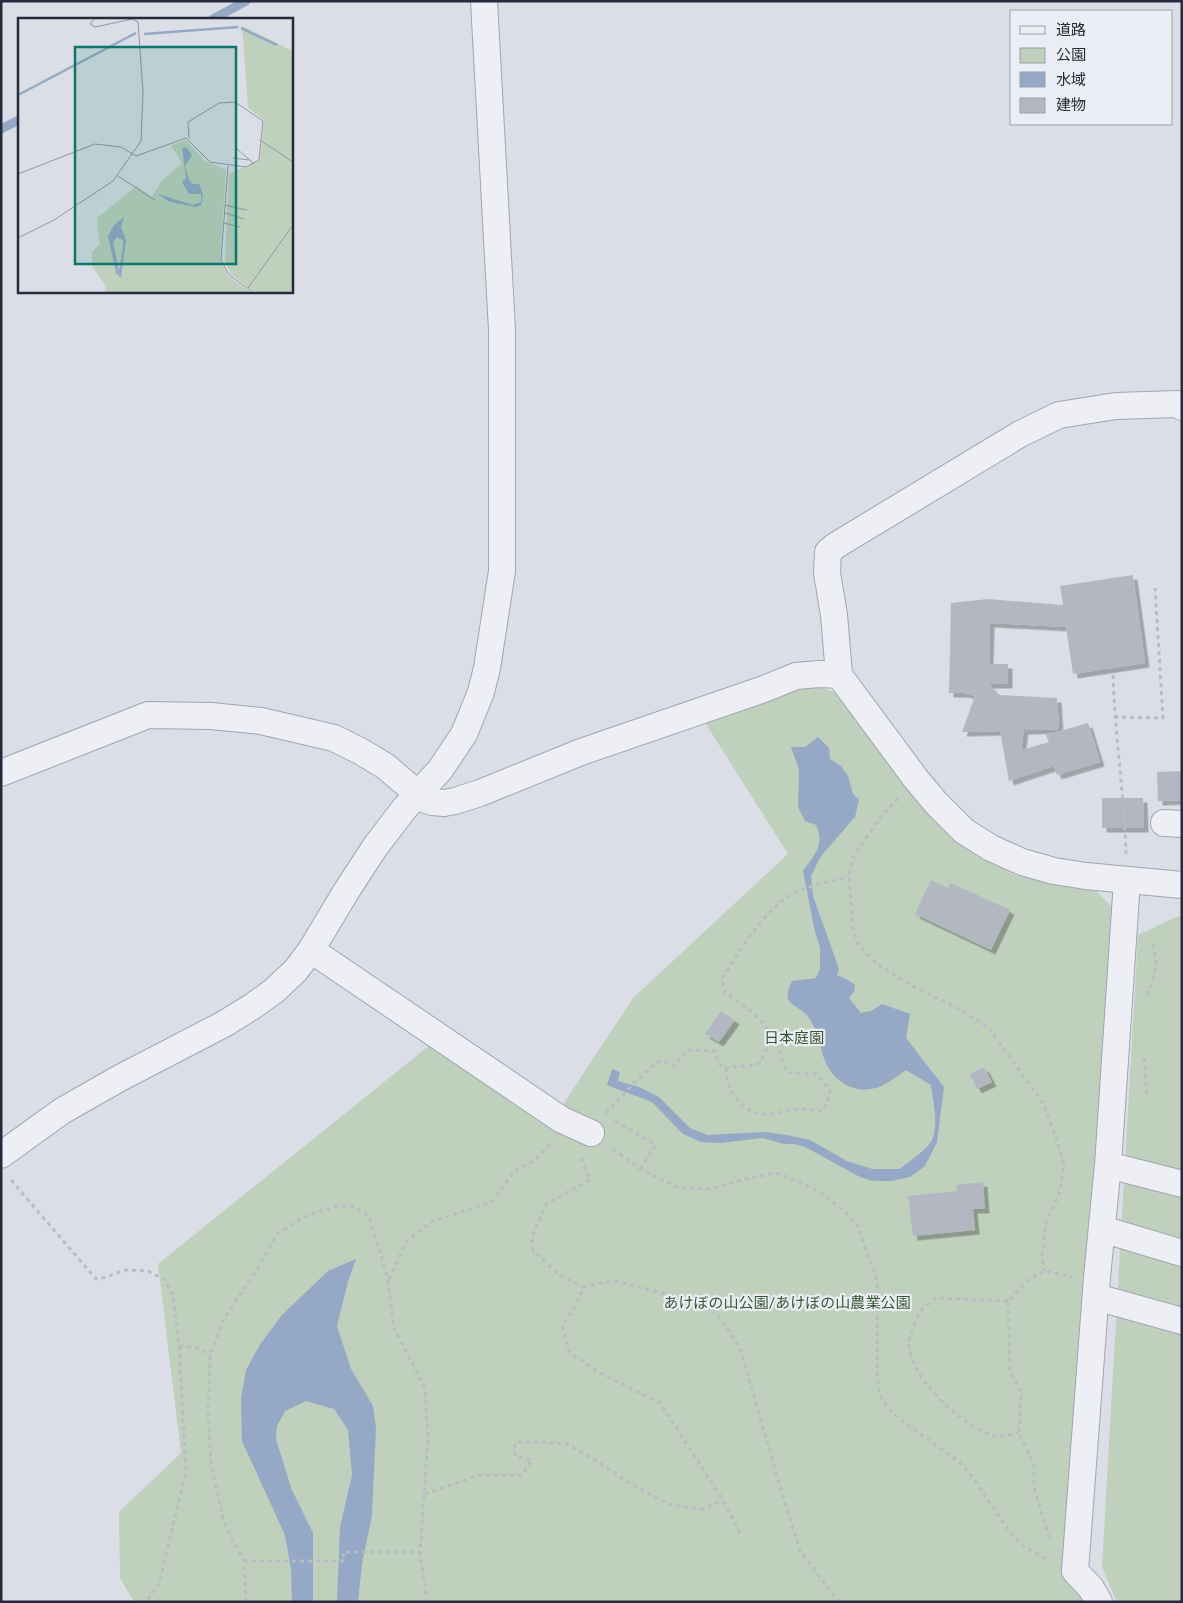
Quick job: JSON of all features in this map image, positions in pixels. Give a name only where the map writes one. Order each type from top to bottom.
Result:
[{"type":"street","points":[[4,1165],[62,1111],[120,1078],[224,1024],[275,990],[289,977],[311,950],[375,847],[394,822],[440,770],[464,734],[481,692],[488,668],[502,571],[502,330],[484,1]]},
{"type":"street","points":[[1182,407],[1177,404],[1116,406],[1059,415],[1020,434],[835,546],[828,552],[827,573],[834,615],[839,675],[936,804],[964,830],[991,848],[1022,862],[1054,871],[1182,885]]},
{"type":"street","points":[[1,773],[148,716],[211,716],[261,721],[334,738],[385,766],[418,795],[432,802],[455,801],[480,793],[581,752],[764,689],[796,676],[839,675]]},
{"type":"street","points":[[1099,1602],[1091,1588],[1066,1568],[1108,1165],[1127,880]]},
{"type":"street","points":[[311,950],[588,1124]]},
{"type":"street","points":[[1108,1165],[1182,1184]]},
{"type":"street","points":[[1102,1229],[1182,1253]]},
{"type":"street","points":[[1096,1287],[1182,1321]]},
{"type":"path","points":[[1114,717],[1163,718],[1156,588]]},
{"type":"path","points":[[1112,675],[1114,717],[1125,830]]},
{"type":"path","points":[[916,779],[880,818],[854,855],[849,877],[853,928],[858,944],[877,964],[909,984],[955,1007],[988,1027],[1043,1103],[1058,1140],[1064,1164],[1060,1190],[1046,1224],[1042,1257],[1044,1271]]},
{"type":"path","points":[[726,1068],[726,1078],[730,1092],[739,1103],[754,1112],[766,1114],[791,1110],[823,1111],[830,1090],[816,1074],[790,1073],[784,1067],[780,1050],[770,1032],[761,1020],[725,993],[722,979],[748,939],[771,911],[802,890],[849,877]]},
{"type":"path","points":[[388,1280],[407,1241],[430,1222],[493,1201],[514,1171],[535,1160],[588,1124],[657,1062],[662,1061],[675,1066],[687,1050],[715,1051],[718,1063],[726,1068],[759,1064],[768,1047],[770,1032]]},
{"type":"path","points":[[613,1120],[656,1145],[640,1169]]},
{"type":"path","points":[[588,1124],[640,1169],[679,1188],[710,1189],[775,1173],[820,1192],[845,1212],[858,1225],[877,1280],[877,1374],[880,1395],[888,1408],[898,1418],[958,1461],[969,1472],[1020,1544],[1066,1568]]},
{"type":"path","points":[[588,1124],[590,1180],[546,1204],[532,1236],[533,1250],[559,1275],[584,1287],[613,1281],[711,1305],[740,1348],[800,1551],[839,1602]]},
{"type":"path","points":[[4,1165],[96,1279],[124,1270],[148,1271],[165,1280],[173,1296],[179,1346],[186,1471],[159,1584],[146,1602]]},
{"type":"path","points":[[246,1602],[244,1561],[224,1524],[211,1463],[208,1411],[210,1355],[225,1317],[257,1270],[278,1233],[306,1216],[338,1206],[354,1207],[369,1216],[388,1280],[394,1328],[425,1388],[428,1437],[420,1552],[427,1602]]},
{"type":"path","points":[[1066,1568],[1034,1486],[1034,1465],[1019,1433],[1021,1397],[1019,1386],[1010,1373],[1008,1301],[1027,1281],[1044,1271],[1071,1277],[1096,1287]]},
{"type":"path","points":[[584,1287],[573,1310],[562,1326],[570,1353],[600,1373],[660,1402],[723,1500],[740,1533]]},
{"type":"path","points":[[1008,1301],[936,1298],[920,1311],[908,1341],[910,1356],[924,1382],[953,1412],[975,1427],[997,1436],[1019,1433]]},
{"type":"path","points":[[179,1346],[198,1348],[210,1355]]},
{"type":"path","points":[[425,1494],[480,1475],[522,1475],[532,1460],[515,1456],[515,1442],[541,1442],[567,1444],[597,1461],[629,1483],[671,1505],[702,1510],[723,1500]]},
{"type":"path","points":[[244,1561],[344,1561],[343,1552],[420,1552]]},
{"type":"green space","name":"あけぼの山公園/あけぼの山農業公園","points":[[818,686],[839,694],[926,811],[950,836],[981,858],[1017,876],[1091,886],[1113,908],[1069,1573],[1083,1602],[134,1602],[120,1578],[119,1512],[181,1453],[158,1264],[451,1028],[562,1106],[633,998],[788,854],[704,721],[797,689]]},
{"type":"green space","points":[[1182,916],[1182,1602],[1117,1602],[1102,1567],[1138,935]]},
{"type":"water","points":[[818,737],[829,748],[830,759],[841,766],[848,776],[853,794],[859,800],[855,817],[821,856],[811,876],[813,896],[839,969],[837,975],[855,985],[854,992],[849,998],[861,1013],[871,1011],[882,1004],[910,1014],[906,1038],[944,1087],[937,1142],[925,1166],[910,1177],[892,1181],[873,1181],[860,1177],[805,1147],[794,1144],[784,1144],[763,1138],[720,1143],[701,1142],[683,1134],[652,1102],[607,1085],[612,1069],[620,1072],[618,1081],[639,1087],[659,1097],[690,1128],[707,1135],[764,1132],[787,1135],[810,1140],[847,1161],[872,1169],[900,1169],[930,1144],[935,1127],[931,1085],[906,1070],[879,1087],[870,1089],[854,1088],[840,1081],[828,1067],[816,1032],[808,1017],[790,1002],[788,998],[792,981],[816,978],[820,969],[820,947],[815,932],[803,871],[815,855],[819,844],[819,832],[816,825],[805,821],[798,807],[799,769],[791,747],[805,747]]},
{"type":"water","points":[[356,1259],[337,1326],[351,1369],[373,1406],[376,1428],[372,1515],[362,1564],[358,1602],[337,1602],[340,1527],[352,1475],[348,1430],[334,1409],[306,1401],[285,1411],[277,1426],[276,1439],[291,1488],[313,1533],[313,1602],[292,1602],[291,1569],[285,1535],[242,1441],[241,1399],[246,1370],[261,1343],[282,1315],[328,1271]]},
{"type":"building","points":[[1133,575],[1145,663],[1073,674],[1066,627],[990,623],[989,664],[1008,664],[1008,684],[989,684],[999,695],[1057,698],[1059,729],[1024,730],[1021,750],[1049,742],[1046,735],[1088,723],[1100,762],[1057,775],[1054,766],[1009,781],[1000,731],[962,732],[975,696],[964,693],[949,693],[951,603],[988,599],[1063,605],[1060,586]]},
{"type":"building","points":[[1182,771],[1182,800],[1158,801],[1157,772]]},
{"type":"building","points":[[1102,798],[1143,798],[1144,828],[1102,828]]},
{"type":"building","points":[[931,880],[948,888],[951,883],[1010,910],[991,950],[915,914]]},
{"type":"building","points":[[721,1011],[735,1020],[719,1042],[705,1034]]},
{"type":"building","points":[[984,1067],[992,1082],[977,1089],[970,1074]]},
{"type":"building","points":[[983,1182],[985,1209],[973,1209],[975,1230],[913,1236],[908,1196],[957,1191],[957,1185]]},
{"type":"waterway","points":[[215,18],[246,1]]},
{"type":"waterway","points":[[1,129],[18,120]]},
{"type":"park label","name":"日本庭園","points":[[794,1038]]}]
